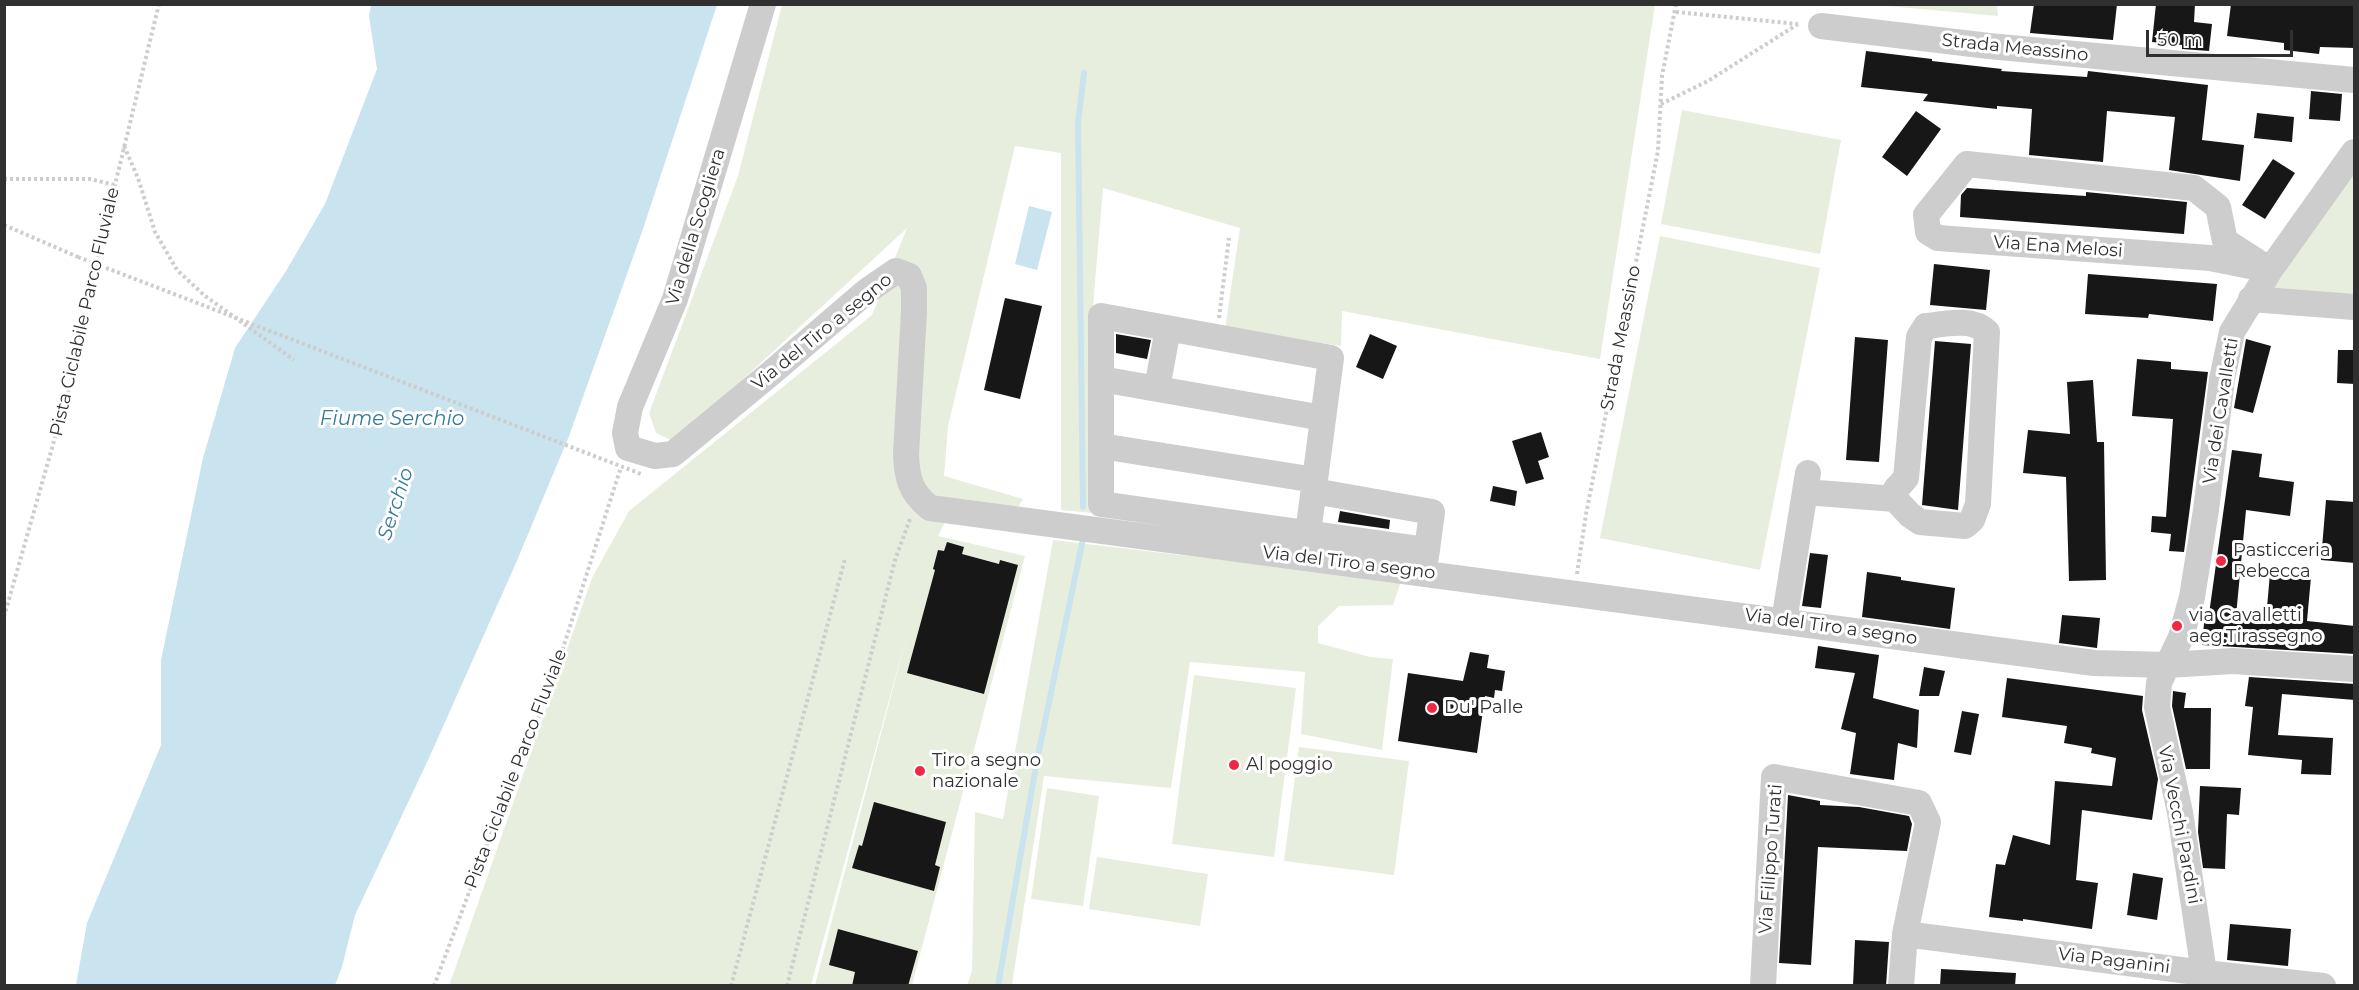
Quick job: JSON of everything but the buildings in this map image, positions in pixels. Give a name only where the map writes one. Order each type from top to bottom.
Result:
[{"type":"street","name":"Via della Scogliera","points":[[628,448],[625,433],[630,407],[675,299],[763,4]]},
{"type":"street","name":"Strada Meassino","points":[[1809,25],[1989,46],[2355,80]]},
{"type":"street","name":"Via dei Cavalletti","points":[[2167,665],[2185,627],[2192,597],[2206,510],[2222,380],[2232,332],[2270,270],[2355,152]]},
{"type":"street","name":"Via Ena Melosi","points":[[1967,164],[2194,188],[2218,207],[2225,241],[2270,270],[2210,258],[1938,238],[1928,232],[1926,215],[1967,164]]},
{"type":"street","name":"Via del Tiro a segno","points":[[628,448],[655,456],[673,453],[867,291],[896,271],[909,276],[914,288],[906,454],[907,475],[924,503],[1425,561],[1574,592],[2094,663],[2167,665],[2233,661],[2355,669]]},
{"type":"street","points":[[2251,299],[2355,307]]},
{"type":"street","points":[[1101,446],[1314,486],[1432,512],[1425,561],[1308,533],[1101,504],[1101,446],[1101,316],[1331,358],[1314,486],[1308,533]]},
{"type":"street","points":[[1784,621],[1806,482],[1895,499],[1920,522],[1965,526],[1972,520],[1978,504],[1982,435],[1987,332],[1982,327],[1964,322],[1926,326],[1919,337],[1906,478],[1896,489],[1895,499]]},
{"type":"street","points":[[1157,388],[1168,329]]},
{"type":"street","points":[[1101,378],[1323,418]]},
{"type":"street","name":"Via Vecchi Pardini","points":[[2167,665],[2159,683],[2157,707],[2180,812],[2205,979]]},
{"type":"street","name":"Via Filippo Turati","points":[[1763,986],[1774,777],[1919,803],[1928,822],[1905,934],[1901,986]]},
{"type":"street","name":"Via Paganini","points":[[1905,934],[2205,979],[2323,986]]},
{"type":"path","name":"Pista Ciclabile Parco Fluviale","points":[[4,617],[75,367],[124,145],[159,4]]},
{"type":"path","name":"Strada Meassino","points":[[1574,592],[1586,514],[1658,151],[1662,76],[1676,4]]},
{"type":"path","points":[[1676,12],[1809,25]]},
{"type":"path","points":[[1661,104],[1708,81],[1809,25]]},
{"type":"path","points":[[124,145],[138,178],[155,232],[177,270],[205,296],[294,360]]},
{"type":"path","points":[[4,179],[90,179],[115,185]]},
{"type":"path","points":[[4,225],[78,257],[641,474]]},
{"type":"path","points":[[1216,337],[1229,238]]},
{"type":"path","name":"Pista Ciclabile Parco Fluviale","points":[[434,986],[501,807],[549,692],[628,448]]},
{"type":"path","points":[[787,986],[895,560],[924,503]]},
{"type":"path","points":[[731,986],[845,559]]},
{"type":"green space","points":[[782,5],[1655,5],[1600,359],[1342,311],[1341,346],[1225,329],[1240,228],[1103,188],[1093,306],[1091,513],[1061,510],[1061,153],[1015,146],[948,426],[944,476],[1023,499],[1015,512],[943,502],[944,524],[938,536],[1025,556],[912,985],[815,985],[908,631],[811,985],[449,986],[592,578],[629,511],[872,315],[907,228],[675,442],[656,433],[649,413],[738,176]]},
{"type":"green space","points":[[1876,5],[1997,5],[1998,16]]},
{"type":"green space","points":[[1682,110],[1841,140],[1820,254],[1661,224]]},
{"type":"green space","points":[[2354,167],[2354,295],[2267,290]]},
{"type":"green space","points":[[1660,236],[1820,268],[1760,570],[1600,538]]},
{"type":"green space","points":[[1053,540],[1401,581],[1393,605],[1339,606],[1318,626],[1318,643],[1370,657],[1393,659],[1382,750],[1301,734],[1305,672],[1190,662],[1171,788],[1044,776],[1012,985],[967,986],[972,971],[975,812],[1003,819]]},
{"type":"green space","points":[[1194,675],[1296,688],[1274,857],[1172,844]]},
{"type":"green space","points":[[1299,747],[1409,761],[1394,875],[1284,861]]},
{"type":"green space","points":[[1047,788],[1099,796],[1083,906],[1031,899]]},
{"type":"green space","points":[[1097,857],[1208,874],[1200,926],[1089,909]]},
{"type":"water","name":"Fiume Serchio","points":[[371,5],[717,5],[642,232],[569,436],[516,563],[429,758],[355,915],[335,985],[76,985],[87,923],[161,745],[161,660],[203,458],[235,348],[286,271],[325,204],[377,69],[369,16]]},
{"type":"water","points":[[1029,206],[1052,212],[1037,270],[1015,264]]},
{"type":"waterway","points":[[1083,507],[1078,123],[1084,73]]},
{"type":"waterway","points":[[998,986],[1037,760],[1083,539]]},
{"type":"place","name":"Pasticceria Rebecca","points":[[2221,561]]},
{"type":"place","name":"via Cavalletti aeg.Tirassegno","points":[[2177,626]]},
{"type":"place","name":"Du' Palle","points":[[1432,708]]},
{"type":"place","name":"Al poggio","points":[[1234,765]]},
{"type":"place","name":"Tiro a segno nazionale","points":[[920,771]]},
{"type":"water label","name":"Serchio","points":[[396,504]]}]
